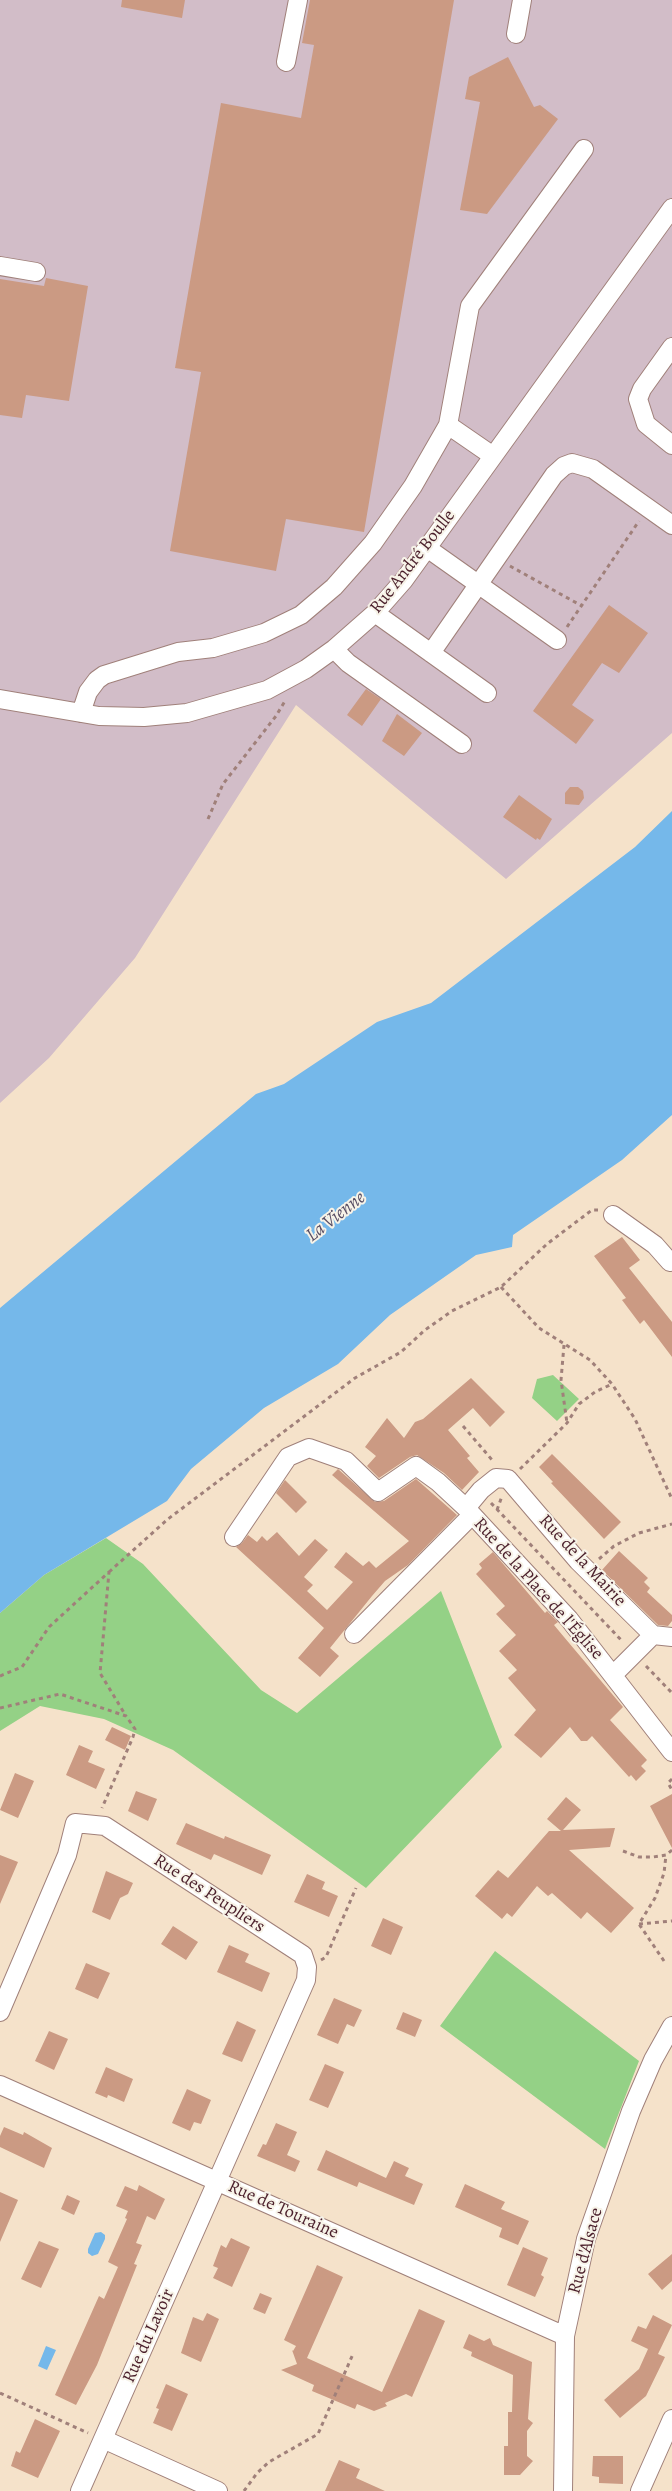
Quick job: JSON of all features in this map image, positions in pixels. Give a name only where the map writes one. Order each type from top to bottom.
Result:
[{"type":"street","points":[[286,62],[298,0]]},
{"type":"street","points":[[516,34],[522,0]]},
{"type":"street","points":[[82,713],[88,692],[97,680],[104,675],[178,652],[214,648],[264,633],[301,615],[334,587],[373,542],[413,486],[448,425],[470,306],[584,149]]},
{"type":"street","name":"Rue André Boulle","points":[[0,699],[98,716],[144,717],[188,713],[234,700],[286,680],[334,650],[375,613],[404,580],[669,220]]},
{"type":"street","points":[[0,266],[36,272]]},
{"type":"street","points":[[672,347],[642,389],[638,400],[646,424],[672,445]]},
{"type":"street","points":[[448,425],[494,456]]},
{"type":"street","points":[[431,653],[554,475],[564,466],[572,463],[594,469],[672,525]]},
{"type":"street","points":[[427,548],[557,640]]},
{"type":"street","points":[[375,613],[486,693]]},
{"type":"street","points":[[334,650],[348,663],[462,744]]},
{"type":"street","points":[[613,1214],[655,1245],[671,1262]]},
{"type":"street","points":[[234,1537],[288,1457],[309,1448],[346,1461],[378,1492],[416,1466],[438,1482],[469,1512],[354,1634]]},
{"type":"street","name":"Rue de la Place de l'Église","points":[[502,1479],[481,1490],[469,1512],[569,1619],[672,1752]]},
{"type":"street","name":"Rue de la Mairie","points":[[502,1479],[587,1570],[653,1635]]},
{"type":"street","points":[[612,1675],[653,1635],[672,1637]]},
{"type":"street","name":"Rue des Peupliers","points":[[0,2012],[67,1856],[75,1823],[106,1826],[303,1955],[307,1967]]},
{"type":"street","points":[[218,2181],[306,1980],[307,1967]]},
{"type":"street","name":"Rue d'Alsace","points":[[563,2491],[565,2336],[586,2240],[631,2111],[653,2060],[672,2026]]},
{"type":"street","name":"Rue de Touraine","points":[[0,2085],[565,2336]]},
{"type":"street","name":"Rue du Lavoir","points":[[80,2491],[218,2181]]},
{"type":"street","points":[[640,2491],[672,2419]]},
{"type":"street","points":[[103,2439],[218,2491]]},
{"type":"path","points":[[557,640],[648,508]]},
{"type":"path","points":[[496,558],[582,606]]},
{"type":"path","points":[[208,819],[223,784],[284,704],[286,680]]},
{"type":"path","points":[[0,1676],[22,1667],[49,1627],[168,1519],[355,1378],[401,1352],[425,1330],[452,1311],[501,1287],[547,1244],[592,1210],[602,1209],[613,1214]]},
{"type":"path","points":[[501,1287],[539,1328],[590,1360],[612,1384],[635,1419],[672,1499]]},
{"type":"path","points":[[564,1344],[561,1380],[567,1423]]},
{"type":"path","points":[[502,1479],[567,1423],[579,1404],[595,1392],[612,1384]]},
{"type":"path","points":[[481,1490],[634,1654],[672,1692]]},
{"type":"path","points":[[587,1570],[614,1546],[639,1532],[672,1524]]},
{"type":"path","points":[[94,1825],[135,1729],[100,1673],[102,1637],[110,1572]]},
{"type":"path","points":[[0,1708],[60,1694],[126,1716]]},
{"type":"path","points":[[672,1779],[668,1783],[672,1790]]},
{"type":"path","points":[[624,1851],[639,1857],[666,1855],[672,1850]]},
{"type":"path","points":[[639,1924],[655,1898],[664,1872],[666,1855]]},
{"type":"path","points":[[307,1967],[326,1957],[356,1888]]},
{"type":"path","points":[[639,1924],[672,1921]]},
{"type":"path","points":[[639,1924],[664,1961]]},
{"type":"path","points":[[244,2491],[257,2473],[269,2462],[318,2434],[354,2354]]},
{"type":"path","points":[[0,2393],[103,2439]]},
{"type":"shaded area","points":[[0,0],[672,0],[672,733],[506,879],[296,705],[135,958],[49,1058],[0,1103]]},
{"type":"green space","points":[[553,1375],[579,1399],[557,1421],[532,1398],[537,1379]]},
{"type":"green space","points":[[106,1538],[143,1564],[261,1690],[297,1713],[441,1591],[502,1747],[366,1888],[173,1750],[104,1719],[40,1706],[0,1731],[0,1613],[44,1575]]},
{"type":"green space","points":[[495,1951],[639,2061],[605,2149],[440,2026]]},
{"type":"water","name":"La Vienne","points":[[672,811],[672,1115],[622,1160],[513,1235],[512,1247],[476,1255],[390,1315],[338,1364],[264,1408],[191,1469],[167,1501],[44,1575],[0,1613],[0,1308],[256,1094],[284,1084],[377,1022],[431,1003],[635,847]]},
{"type":"water","points":[[101,2232],[105,2235],[105,2239],[98,2254],[92,2256],[88,2253],[88,2249],[95,2233]]},
{"type":"water","points":[[46,2346],[56,2350],[47,2370],[38,2366]]},
{"type":"building","points":[[122,0],[185,0],[182,18],[121,7]]},
{"type":"building","points":[[310,0],[454,0],[364,532],[286,519],[276,571],[170,551],[201,372],[175,368],[221,103],[301,118],[314,45],[302,43]]},
{"type":"building","points":[[508,57],[534,107],[540,105],[558,119],[487,214],[460,210],[480,102],[465,99],[469,77]]},
{"type":"building","points":[[46,278],[88,286],[69,401],[26,395],[22,418],[0,415],[0,279],[44,286]]},
{"type":"building","points":[[609,605],[648,633],[619,673],[602,663],[572,705],[594,720],[576,744],[533,711]]},
{"type":"building","points":[[366,689],[381,699],[362,726],[347,715]]},
{"type":"building","points":[[397,714],[422,733],[404,756],[382,741]]},
{"type":"building","points":[[570,787],[578,787],[583,791],[584,798],[579,805],[565,804],[565,793]]},
{"type":"building","points":[[519,795],[552,819],[540,840],[537,838],[536,840],[503,817]]},
{"type":"building","points":[[622,1237],[640,1260],[629,1268],[672,1322],[672,1357],[644,1320],[640,1324],[622,1300],[626,1298],[594,1256]]},
{"type":"building","points":[[471,1378],[505,1412],[490,1427],[473,1408],[448,1430],[470,1456],[467,1458],[479,1472],[462,1490],[444,1473],[417,1455],[410,1457],[379,1478],[367,1466],[376,1456],[365,1447],[387,1418],[404,1438],[415,1422],[423,1419]]},
{"type":"building","points":[[552,1454],[621,1522],[604,1539],[551,1483],[553,1482],[539,1467]]},
{"type":"building","points":[[338,1469],[375,1502],[384,1501],[416,1479],[457,1515],[408,1565],[385,1581],[372,1596],[330,1648],[339,1656],[320,1677],[298,1658],[324,1628],[236,1547],[248,1535],[257,1542],[262,1536],[267,1541],[277,1532],[299,1556],[315,1539],[328,1550],[304,1577],[313,1585],[307,1591],[327,1610],[353,1582],[334,1567],[346,1552],[363,1566],[369,1561],[376,1568],[409,1541],[332,1475]]},
{"type":"building","points":[[285,1480],[307,1502],[296,1513],[276,1493]]},
{"type":"building","points":[[619,1551],[648,1578],[644,1582],[650,1588],[647,1592],[672,1615],[672,1621],[668,1626],[658,1625],[602,1570]]},
{"type":"building","points":[[493,1552],[545,1613],[547,1611],[558,1622],[554,1625],[623,1707],[610,1720],[647,1760],[641,1766],[646,1771],[636,1781],[631,1775],[629,1777],[592,1736],[587,1741],[581,1741],[570,1727],[541,1758],[514,1735],[536,1710],[508,1678],[517,1670],[499,1651],[516,1635],[496,1614],[505,1606],[476,1574],[482,1568],[479,1564]]},
{"type":"building","points":[[112,1727],[131,1736],[125,1750],[105,1740]]},
{"type":"building","points":[[79,1745],[93,1751],[88,1762],[105,1769],[96,1789],[66,1775]]},
{"type":"building","points":[[15,1773],[34,1781],[18,1818],[0,1810]]},
{"type":"building","points":[[136,1791],[157,1799],[148,1821],[128,1811]]},
{"type":"building","points":[[672,1794],[672,1848],[650,1806]]},
{"type":"building","points":[[566,1797],[581,1810],[563,1830],[615,1828],[610,1847],[569,1850],[634,1908],[611,1933],[587,1912],[581,1919],[552,1893],[548,1896],[537,1886],[512,1917],[507,1913],[502,1919],[475,1896],[498,1870],[508,1878],[549,1831],[561,1831],[547,1819]]},
{"type":"building","points":[[186,1823],[224,1839],[225,1836],[271,1855],[262,1875],[214,1854],[211,1860],[176,1844]]},
{"type":"building","points":[[0,1855],[18,1862],[0,1904]]},
{"type":"building","points":[[106,1871],[133,1883],[128,1894],[120,1898],[110,1920],[92,1912]]},
{"type":"building","points":[[307,1874],[325,1882],[322,1889],[338,1896],[329,1917],[294,1902]]},
{"type":"building","points":[[383,1918],[403,1927],[391,1955],[371,1946]]},
{"type":"building","points":[[173,1926],[198,1942],[186,1960],[161,1944]]},
{"type":"building","points":[[229,1945],[249,1954],[245,1962],[270,1973],[262,1992],[217,1972]]},
{"type":"building","points":[[86,1963],[110,1973],[98,1999],[75,1989]]},
{"type":"building","points":[[334,1998],[362,2010],[354,2027],[347,2024],[338,2044],[317,2035]]},
{"type":"building","points":[[403,2012],[422,2020],[415,2037],[396,2029]]},
{"type":"building","points":[[237,2021],[256,2030],[242,2062],[222,2054]]},
{"type":"building","points":[[49,2031],[68,2039],[54,2070],[35,2061]]},
{"type":"building","points":[[325,2064],[344,2072],[328,2108],[309,2100]]},
{"type":"building","points":[[106,2067],[133,2079],[124,2102],[108,2095],[107,2098],[95,2093]]},
{"type":"building","points":[[187,2089],[211,2100],[201,2124],[194,2122],[190,2131],[172,2123]]},
{"type":"building","points":[[276,2123],[297,2132],[287,2155],[300,2161],[295,2172],[257,2156],[263,2144],[266,2145]]},
{"type":"building","points":[[4,2127],[23,2135],[24,2132],[52,2148],[44,2168],[0,2147],[0,2136]]},
{"type":"building","points":[[326,2150],[386,2178],[394,2161],[409,2168],[405,2176],[423,2184],[414,2205],[359,2182],[357,2187],[317,2170]]},
{"type":"building","points":[[465,2184],[505,2202],[501,2209],[529,2221],[518,2245],[499,2237],[502,2228],[455,2207]]},
{"type":"building","points":[[139,2185],[165,2199],[155,2220],[147,2216],[136,2243],[142,2245],[134,2264],[137,2265],[97,2365],[76,2405],[55,2395],[99,2296],[104,2299],[118,2267],[108,2262],[127,2219],[125,2218],[128,2211],[116,2206],[125,2186],[137,2191]]},
{"type":"building","points":[[0,2192],[18,2200],[0,2242]]},
{"type":"building","points":[[67,2195],[80,2201],[74,2215],[61,2209]]},
{"type":"building","points":[[231,2238],[250,2247],[232,2287],[213,2278],[218,2268],[213,2266],[221,2245],[226,2248]]},
{"type":"building","points":[[39,2241],[59,2249],[41,2288],[21,2279]]},
{"type":"building","points":[[523,2247],[548,2258],[541,2275],[544,2277],[535,2297],[507,2285]]},
{"type":"building","points":[[672,2254],[672,2281],[662,2290],[648,2274]]},
{"type":"building","points":[[317,2265],[343,2277],[307,2358],[382,2392],[419,2309],[445,2321],[412,2397],[406,2394],[385,2403],[387,2406],[374,2411],[357,2404],[355,2409],[312,2391],[314,2385],[281,2370],[297,2364],[292,2350],[296,2346],[284,2340]]},
{"type":"building","points":[[260,2293],[272,2298],[265,2314],[253,2309]]},
{"type":"building","points":[[207,2313],[219,2319],[201,2362],[181,2353],[193,2317],[203,2321]]},
{"type":"building","points":[[653,2315],[672,2325],[658,2354],[665,2357],[646,2396],[620,2418],[604,2400],[639,2369],[648,2349],[631,2341],[638,2326],[646,2329]]},
{"type":"building","points":[[469,2334],[484,2341],[490,2338],[493,2345],[532,2362],[528,2419],[533,2423],[527,2431],[527,2456],[533,2461],[520,2475],[504,2475],[504,2446],[508,2446],[508,2412],[512,2412],[513,2375],[471,2356],[472,2352],[463,2348]]},
{"type":"building","points":[[166,2384],[188,2394],[172,2431],[153,2423],[159,2409],[156,2408]]},
{"type":"building","points":[[35,2419],[60,2431],[38,2478],[11,2466],[16,2451],[20,2453]]},
{"type":"building","points":[[593,2456],[623,2456],[623,2484],[599,2483],[599,2477],[592,2476]]},
{"type":"building","points":[[339,2460],[360,2469],[356,2478],[385,2491],[325,2491]]}]
